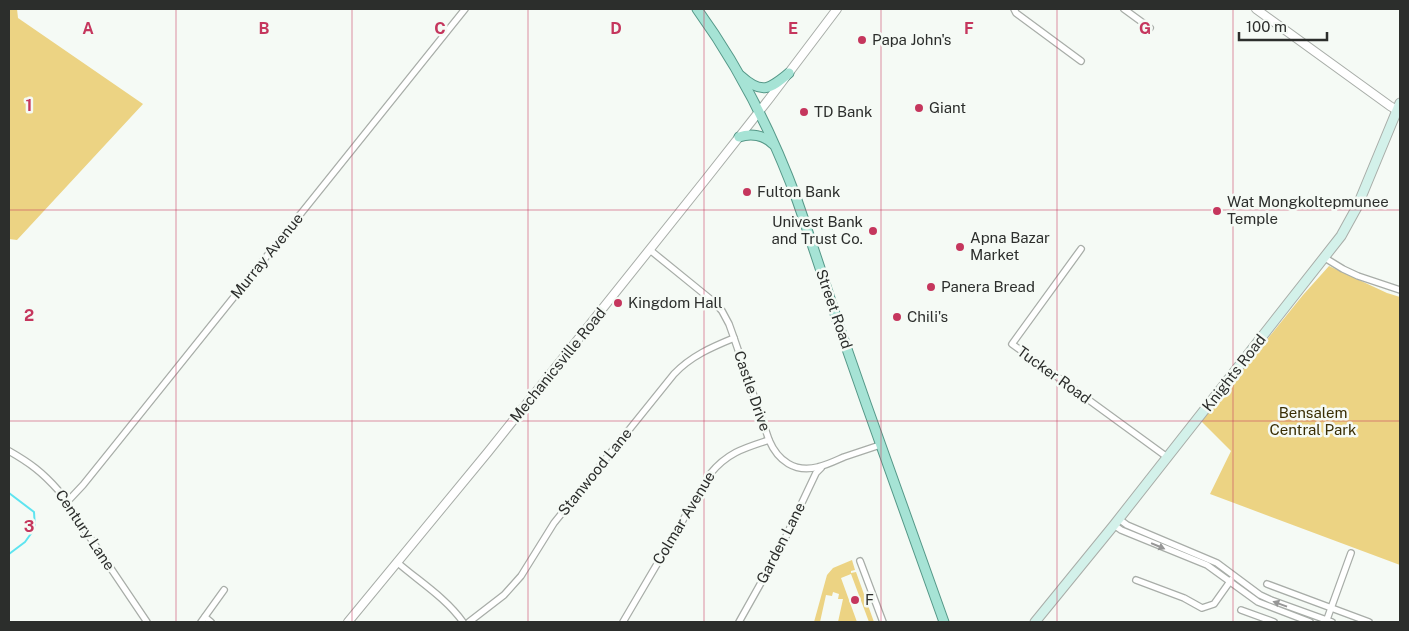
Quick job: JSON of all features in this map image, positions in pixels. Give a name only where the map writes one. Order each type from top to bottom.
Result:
[{"type":"main road","name":"Street Road","points":[[697,9],[737,71],[774,144],[796,199],[880,445],[944,622]]},
{"type":"main road","points":[[737,71],[752,84],[762,89],[771,87],[789,73]]},
{"type":"main road","name":"Knights Road","points":[[1035,622],[1341,236],[1349,223],[1399,108]]},
{"type":"main road","points":[[739,137],[756,135],[764,137],[774,144]]},
{"type":"street","name":"Murray Avenue","points":[[67,502],[112,449],[466,9]]},
{"type":"street","name":"Mechanicsville Road","points":[[348,622],[398,563],[650,250],[759,112],[837,9]]},
{"type":"street","points":[[1014,9],[1016,13],[1081,61]]},
{"type":"street","points":[[1124,9],[1150,28]]},
{"type":"street","points":[[1256,9],[1399,108]]},
{"type":"street","name":"Tucker Road","points":[[1081,249],[1012,344],[1167,457]]},
{"type":"street","name":"Castle Drive","points":[[650,250],[714,302],[722,311],[729,324],[769,440],[775,453],[780,458],[790,465],[809,469],[880,445]]},
{"type":"street","points":[[1325,258],[1358,276],[1400,290]]},
{"type":"street","name":"Stanwood Lane","points":[[469,622],[504,595],[521,576],[554,523],[674,374],[701,352],[734,338]]},
{"type":"street","name":"Colmar Avenue","points":[[623,622],[710,474],[722,460],[737,451],[769,440]]},
{"type":"street","name":"Century Lane","points":[[9,451],[42,472],[67,502],[147,622]]},
{"type":"street","name":"Garden Lane","points":[[739,622],[773,562],[816,474],[824,465]]},
{"type":"street","points":[[1116,522],[1121,530],[1207,565],[1270,600],[1328,622],[1351,554]]},
{"type":"street","points":[[860,561],[883,622]]},
{"type":"street","points":[[398,563],[443,599],[463,622]]},
{"type":"street","points":[[1136,580],[1184,598],[1202,608],[1214,604],[1232,579]]},
{"type":"street","points":[[1232,579],[1258,602],[1310,622]]},
{"type":"street","points":[[1267,584],[1369,622]]},
{"type":"street","points":[[211,622],[203,620],[224,590]]},
{"type":"street","points":[[1241,610],[1274,622]]},
{"type":"green space","points":[[9,9],[17,9],[18,18],[143,104],[17,240],[9,239]]},
{"type":"green space","name":"Bensalem Central Park","points":[[1329,266],[1387,293],[1400,297],[1400,565],[1210,494],[1231,451],[1201,421],[1303,295]]},
{"type":"green space","points":[[852,560],[855,570],[851,571],[851,573],[856,572],[874,622],[869,622],[851,574],[841,578],[857,622],[838,622],[843,599],[838,599],[839,594],[833,592],[832,596],[826,595],[820,622],[814,622],[827,575],[833,568]]},
{"type":"waterway","points":[[9,493],[34,512],[35,528],[25,542],[9,554]]},
{"type":"place","name":"Papa John's","points":[[862,40]]},
{"type":"place","name":"Giant","points":[[919,108]]},
{"type":"place","name":"TD Bank","points":[[804,112]]},
{"type":"place","name":"Fulton Bank","points":[[747,192]]},
{"type":"place","name":"Wat Mongkoltepmunee Temple","points":[[1217,211]]},
{"type":"place","name":"Univest Bank and Trust Co.","points":[[873,231]]},
{"type":"place","name":"Apna Bazar Market","points":[[960,247]]},
{"type":"place","name":"Panera Bread","points":[[931,287]]},
{"type":"place","name":"Kingdom Hall","points":[[618,303]]},
{"type":"place","name":"Chili's","points":[[897,317]]},
{"type":"place","name":"F","points":[[855,600]]}]
